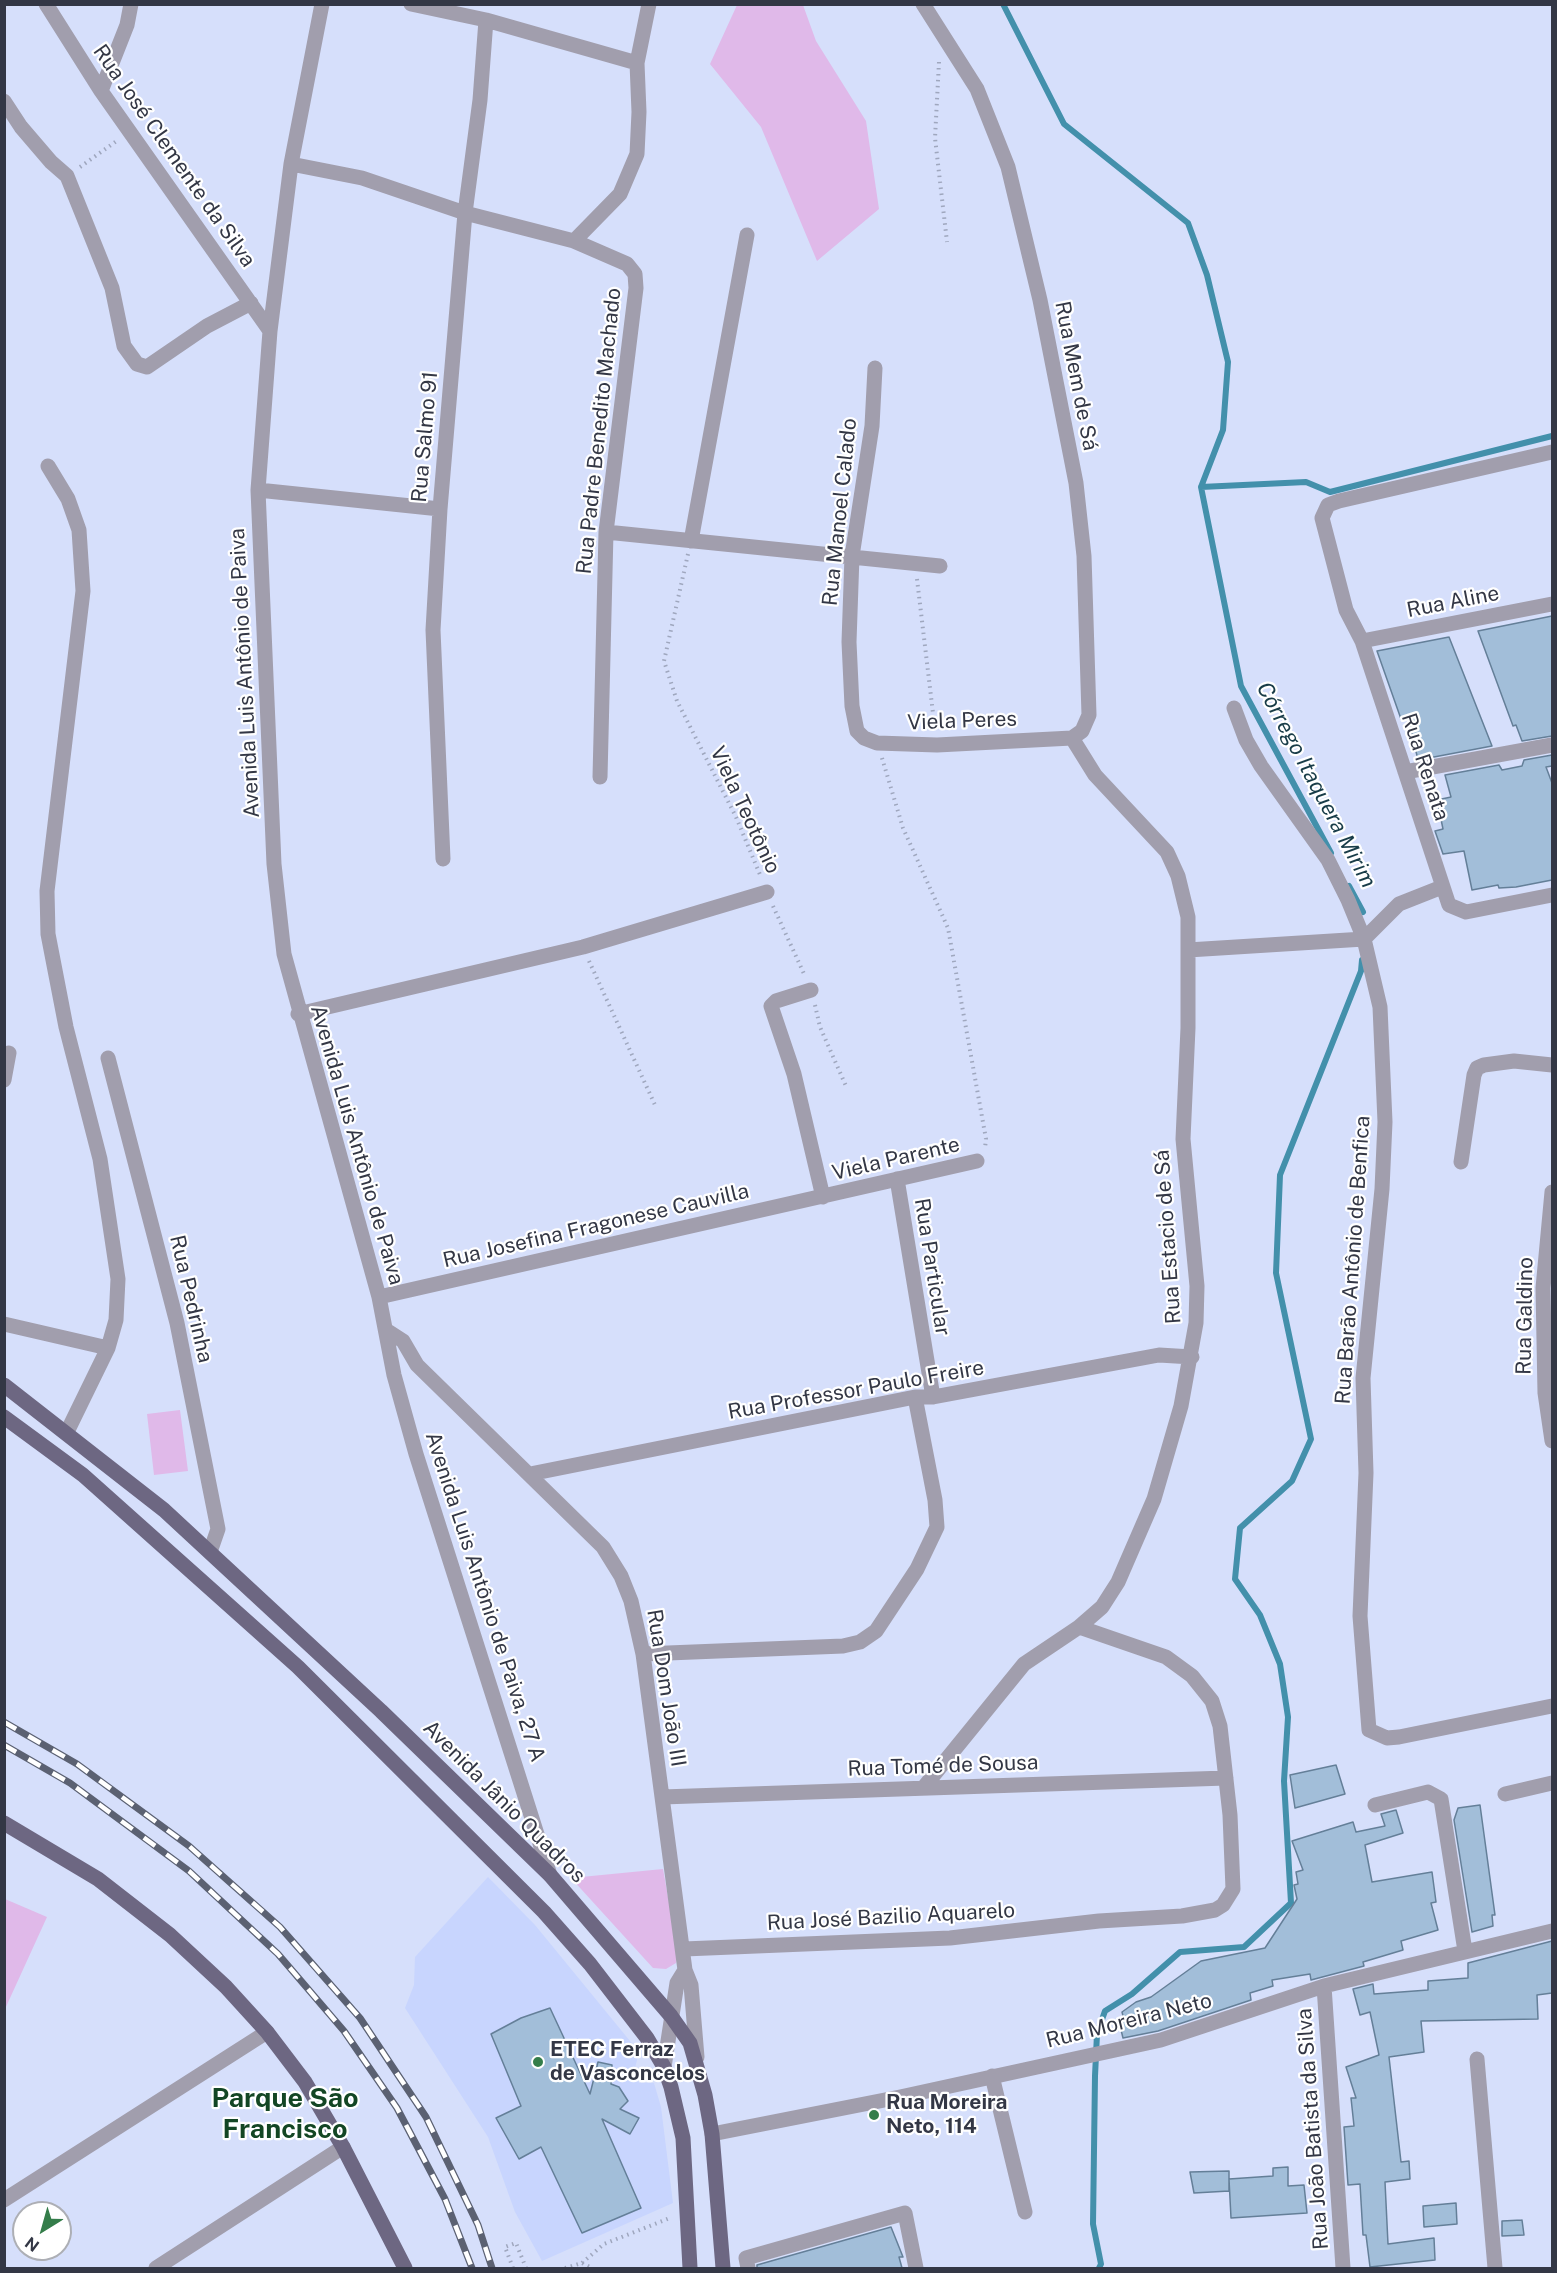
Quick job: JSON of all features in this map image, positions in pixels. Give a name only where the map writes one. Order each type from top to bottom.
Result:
[{"type":"main road","name":"Avenida Jânio Quadros","points":[[4,1384],[98,1457],[210,1552],[381,1711],[550,1875],[671,2016],[690,2043],[697,2061],[712,2134],[723,2268]]},
{"type":"main road","points":[[4,1417],[83,1474],[298,1667],[544,1912],[625,2008],[664,2067],[683,2138],[690,2268]]},
{"type":"main road","points":[[83,1474],[98,1457]]},
{"type":"main road","points":[[4,1823],[98,1879],[170,1935],[226,1987],[267,2032],[305,2082],[344,2147],[405,2268]]},
{"type":"street","name":"Rua José Clemente da Silva","points":[[46,4],[101,91],[270,331]]},
{"type":"street","points":[[101,91],[127,25],[131,4]]},
{"type":"street","name":"Avenida Luis Antônio de Paiva","points":[[322,4],[291,164],[270,331],[258,490],[274,864],[284,954],[298,1014],[379,1297],[386,1330]]},
{"type":"street","points":[[411,4],[486,20],[637,63]]},
{"type":"street","points":[[574,241],[620,194],[630,176],[637,154],[637,63],[649,4]]},
{"type":"street","name":"Rua Mem de Sá","points":[[923,4],[977,90],[1008,167],[1040,300],[1076,483],[1084,556],[1089,715],[1082,731],[1072,738]]},
{"type":"street","name":"Rua Salmo 91","points":[[443,859],[433,630],[440,509],[465,213],[480,100],[486,20]]},
{"type":"street","points":[[4,101],[21,127],[51,162],[67,176],[112,288],[124,346],[137,364],[147,367],[207,326],[251,303]]},
{"type":"street","name":"Rua Padre Benedito Machado","points":[[291,164],[362,178],[465,213],[574,241],[627,264],[635,274],[636,288],[606,532],[600,777]]},
{"type":"street","points":[[691,541],[747,235]]},
{"type":"street","name":"Rua Manoel Calado","points":[[857,731],[852,706],[849,642],[852,556],[872,426],[875,368]]},
{"type":"street","name":"Rua Renata","points":[[1552,452],[1339,501],[1328,505],[1323,512],[1322,525],[1346,610],[1362,641],[1449,905],[1466,912],[1552,895]]},
{"type":"street","points":[[48,466],[68,499],[79,530],[83,591],[46,891],[48,934],[66,1027],[100,1159],[118,1279],[116,1320],[108,1348],[67,1432]]},
{"type":"street","points":[[258,490],[440,509]]},
{"type":"street","points":[[606,532],[940,566]]},
{"type":"street","name":"Rua Aline","points":[[1362,641],[1552,604]]},
{"type":"street","name":"Rua Barão Antônio de Benfica","points":[[1234,708],[1246,740],[1260,766],[1328,860],[1364,939],[1380,1008],[1385,1122],[1382,1189],[1363,1378],[1366,1473],[1360,1617],[1369,1730],[1387,1738],[1399,1737],[1552,1706]]},
{"type":"street","name":"Viela Peres","points":[[857,731],[864,738],[877,743],[937,745],[1072,738]]},
{"type":"street","name":"Rua Estacio de Sá","points":[[924,1787],[1024,1664],[1078,1627],[1102,1607],[1118,1582],[1141,1533],[1163,1471],[1192,1357],[1197,1286],[1183,1139],[1188,1028],[1188,917],[1178,876],[1167,852],[1095,775],[1072,738]]},
{"type":"street","points":[[1405,772],[1552,745]]},
{"type":"street","points":[[1188,950],[1364,939],[1399,904],[1442,886]]},
{"type":"street","points":[[298,1014],[583,946],[767,892]]},
{"type":"street","points":[[811,990],[776,1001],[771,1006],[794,1074],[823,1197]]},
{"type":"street","points":[[4,1080],[9,1053]]},
{"type":"street","name":"Rua Pedrinha","points":[[108,1058],[177,1323],[218,1529],[210,1552]]},
{"type":"street","points":[[1461,1162],[1473,1075],[1478,1068],[1514,1061],[1552,1065]]},
{"type":"street","name":"Viela Parente","points":[[823,1197],[977,1161]]},
{"type":"street","name":"Rua Particular","points":[[897,1179],[933,1397]]},
{"type":"street","name":"Rua Galdino","points":[[1552,1192],[1543,1288],[1545,1393],[1552,1441]]},
{"type":"street","name":"Rua Josefina Fragonese Cauvilla","points":[[379,1297],[823,1197]]},
{"type":"street","points":[[4,1324],[108,1348]]},
{"type":"street","name":"Rua Dom João III","points":[[386,1330],[403,1341],[417,1365],[603,1547],[621,1576],[631,1601],[643,1654],[685,1970],[691,1985],[697,2061]]},
{"type":"street","name":"Avenida Luis Antônio de Paiva, 27 A","points":[[386,1330],[394,1375],[416,1454],[550,1875]]},
{"type":"street","name":"Rua Professor Paulo Freire","points":[[530,1474],[915,1397],[933,1397],[1148,1357],[1192,1357]]},
{"type":"street","points":[[643,1654],[843,1646],[860,1642],[876,1631],[916,1569],[937,1527],[915,1397]]},
{"type":"street","points":[[1078,1627],[1166,1657],[1192,1676],[1212,1701],[1220,1726],[1226,1778]]},
{"type":"street","name":"Rua Tomé de Sousa","points":[[662,1797],[1226,1778]]},
{"type":"street","name":"Rua José Bazilio Aquarelo","points":[[684,1949],[950,1938],[1100,1921],[1182,1916],[1215,1910],[1230,1899],[1233,1889],[1226,1778]]},
{"type":"street","points":[[1505,1794],[1552,1783]]},
{"type":"street","points":[[1375,1805],[1428,1792],[1441,1799],[1464,1951]]},
{"type":"street","name":"Rua Moreira Neto","points":[[712,2134],[900,2097],[1161,2040],[1324,1986],[1552,1931]]},
{"type":"street","name":"Rua Dom João III","points":[[664,2067],[677,1983],[685,1970]]},
{"type":"street","name":"Rua João Batista da Silva","points":[[1324,1986],[1343,2268]]},
{"type":"street","points":[[8,2192],[267,2032]]},
{"type":"street","points":[[1477,2059],[1495,2268]]},
{"type":"street","points":[[992,2076],[1025,2212]]},
{"type":"street","points":[[156,2268],[344,2147]]},
{"type":"street","points":[[748,2268],[746,2258],[905,2214],[916,2268]]},
{"type":"path","points":[[941,35],[935,138],[947,242]]},
{"type":"path","points":[[67,176],[130,132]]},
{"type":"path","name":"Viela Teotônio","points":[[691,541],[664,661],[677,701],[736,817],[811,990],[820,1027],[846,1086]]},
{"type":"path","points":[[915,564],[937,745]]},
{"type":"path","points":[[877,743],[903,828],[948,928],[986,1139],[985,1148],[977,1161]]},
{"type":"path","points":[[583,946],[655,1105]]},
{"type":"path","points":[[565,2268],[582,2264],[604,2244],[688,2211]]},
{"type":"path","points":[[513,2268],[505,2247],[516,2243],[526,2268]]},
{"type":"path","points":[[582,2264],[592,2268]]},
{"type":"shaded area","points":[[737,5],[803,5],[816,41],[866,121],[879,209],[817,261],[761,127],[710,64]]},
{"type":"shaded area","points":[[180,1410],[188,1471],[154,1475],[147,1414]]},
{"type":"shaded area","points":[[663,1869],[678,1953],[676,1963],[666,1969],[653,1968],[571,1878]]},
{"type":"shaded area","name":"ETEC Ferraz de Vasconcelos","points":[[488,1877],[535,1925],[639,2052],[634,2072],[639,2083],[654,2083],[661,2107],[673,2203],[542,2261],[515,2212],[488,2137],[405,2008],[414,1985],[415,1957]]},
{"type":"shaded area","points":[[5,1899],[47,1917],[5,2009]]},
{"type":"building","points":[[1552,616],[1552,736],[1522,741],[1516,725],[1513,726],[1478,631]]},
{"type":"building","points":[[1449,637],[1492,746],[1418,760],[1408,717],[1401,719],[1377,651]]},
{"type":"building","points":[[1552,755],[1552,766],[1546,767],[1552,783],[1552,880],[1516,887],[1499,888],[1498,885],[1472,890],[1464,851],[1443,854],[1435,831],[1443,829],[1437,800],[1451,797],[1445,775],[1499,765],[1502,770],[1522,766],[1524,760]]},
{"type":"building","points":[[1336,1765],[1345,1794],[1295,1808],[1290,1775]]},
{"type":"building","points":[[1480,1805],[1495,1915],[1492,1915],[1493,1926],[1472,1932],[1454,1820],[1458,1808]]},
{"type":"building","points":[[1396,1810],[1403,1833],[1365,1845],[1372,1882],[1432,1872],[1436,1902],[1431,1903],[1438,1930],[1401,1941],[1403,1950],[1363,1962],[1364,1966],[1311,1980],[1310,1974],[1272,1980],[1273,1986],[1250,1993],[1251,2000],[1158,2031],[1123,2038],[1119,2022],[1124,2020],[1122,2012],[1136,2002],[1151,1997],[1201,1961],[1265,1948],[1297,1899],[1294,1885],[1298,1884],[1296,1872],[1303,1870],[1292,1841],[1353,1822],[1356,1832],[1385,1826],[1381,1814]]},
{"type":"building","points":[[1552,1941],[1552,1993],[1537,1995],[1538,2019],[1421,2021],[1424,2052],[1389,2057],[1401,2162],[1409,2161],[1410,2179],[1385,2182],[1388,2244],[1434,2238],[1435,2260],[1370,2267],[1366,2235],[1363,2235],[1360,2184],[1348,2185],[1344,2127],[1354,2126],[1351,2098],[1356,2098],[1346,2067],[1379,2055],[1370,2012],[1360,2015],[1353,1989],[1373,1984],[1374,1994],[1428,1990],[1428,1981],[1468,1978],[1468,1963]]},
{"type":"building","points":[[550,2008],[590,2094],[598,2062],[612,2065],[611,2084],[619,2087],[628,2101],[620,2109],[639,2118],[630,2134],[602,2119],[641,2208],[582,2233],[541,2147],[519,2159],[496,2118],[521,2106],[491,2034],[521,2018]]},
{"type":"building","points":[[1288,2167],[1288,2186],[1304,2185],[1307,2213],[1231,2218],[1229,2179],[1273,2176],[1273,2168]]},
{"type":"building","points":[[1229,2171],[1229,2191],[1194,2193],[1190,2172]]},
{"type":"building","points":[[1456,2203],[1457,2224],[1424,2227],[1423,2206]]},
{"type":"building","points":[[1522,2220],[1524,2235],[1502,2236],[1502,2221]]},
{"type":"building","points":[[891,2227],[903,2257],[899,2257],[902,2268],[757,2268],[757,2265]]},
{"type":"waterway","name":"Córrego Itaquera Mirim","points":[[1003,4],[1064,124],[1188,223],[1207,275],[1228,362],[1223,430],[1201,487],[1241,686],[1331,853]]},
{"type":"waterway","points":[[1201,487],[1306,482],[1330,492],[1552,436]]},
{"type":"waterway","name":"Córrego Itaquera Mirim","points":[[1349,886],[1363,912]]},
{"type":"waterway","name":"Córrego Itaquera Mirim","points":[[1099,2268],[1101,2264],[1093,2224],[1095,2076],[1097,2034],[1105,2011],[1132,1994],[1180,1952],[1244,1947],[1291,1903],[1284,1781],[1288,1717],[1280,1664],[1260,1615],[1235,1579],[1240,1528],[1292,1481],[1311,1439],[1276,1273],[1280,1175],[1361,971],[1362,960]]},
{"type":"railway","points":[[4,1722],[77,1764],[189,1846],[280,1927],[360,2018],[426,2117],[478,2225],[492,2268]]},
{"type":"railway","points":[[4,1745],[70,1783],[189,1871],[278,1954],[344,2031],[397,2108],[445,2199],[472,2268]]},
{"type":"place","name":"ETEC Ferraz de Vasconcelos","points":[[538,2062]]},
{"type":"place","name":"Rua Moreira Neto, 114","points":[[874,2115]]},
{"type":"district","name":"Parque São Francisco","points":[[285,2114]]}]
